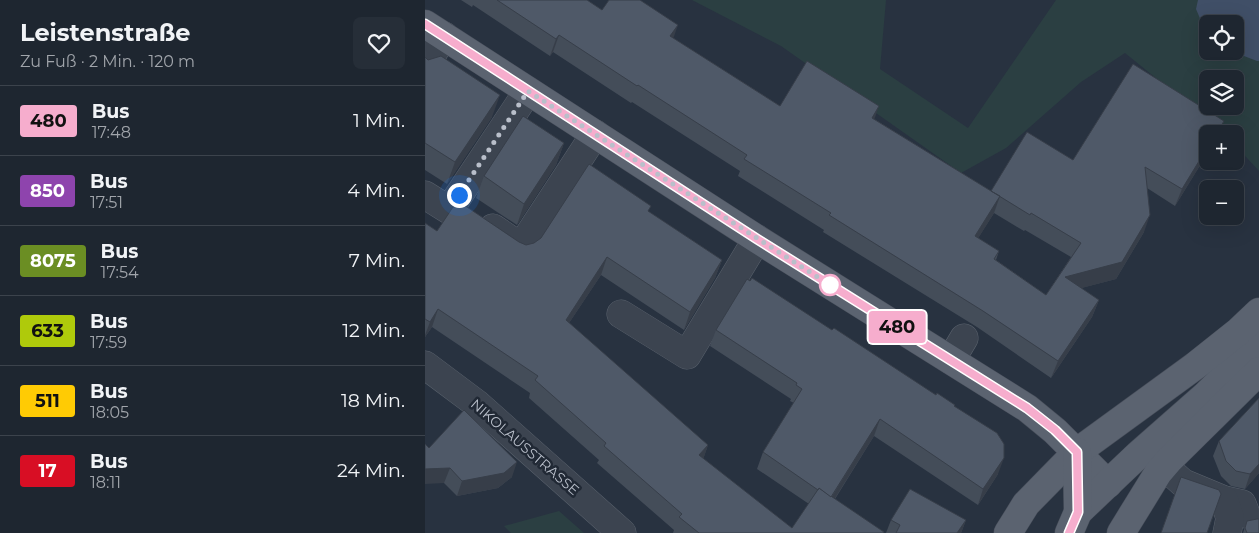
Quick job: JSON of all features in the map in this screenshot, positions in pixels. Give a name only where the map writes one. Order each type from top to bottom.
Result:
[{"type":"main road","points":[[434,30],[757,239],[957,349],[1055,430],[1108,484],[1116,533]]},
{"type":"main road","points":[[1008,533],[1026,504],[1077,452],[1188,371],[1239,331],[1259,312]]},
{"type":"main road","points":[[1073,522],[1138,455],[1205,396],[1259,343]]},
{"type":"main road","points":[[1121,533],[1139,502],[1164,466],[1259,370]]},
{"type":"main road","points":[[1073,522],[1077,452]]},
{"type":"street","points":[[425,65],[434,30]]},
{"type":"street","points":[[425,194],[449,210],[528,91]]},
{"type":"street","points":[[466,210],[521,247],[595,134]]},
{"type":"street","points":[[621,314],[687,355],[757,239]]},
{"type":"street","name":"NIKOLAUSSTRASSE","points":[[425,365],[477,404],[622,533]]},
{"type":"street","points":[[1164,466],[1183,483],[1232,516]]},
{"type":"green space","points":[[692,0],[886,0],[880,69],[968,128],[1056,0],[1259,0],[1259,171],[1244,155],[1244,125],[1214,125],[1202,115],[1244,115],[1244,70],[1199,70],[1199,113],[1125,53],[1081,82],[1006,148],[961,173],[781,46]]},
{"type":"green space","points":[[559,511],[584,533],[511,533],[504,526]]},
{"type":"water","points":[[1198,0],[1259,0],[1259,61],[1244,56],[1244,15],[1199,16],[1196,9]]},
{"type":"building","points":[[497,0],[587,0],[602,10],[609,0],[640,0],[678,25],[670,36],[780,106],[807,61],[879,106],[872,118],[991,191],[1027,132],[1073,160],[1133,64],[1199,105],[1199,115],[1214,115],[1224,121],[1222,125],[1199,125],[1199,161],[1182,189],[1145,167],[1150,215],[1122,262],[1065,277],[1099,300],[1058,361],[983,311],[829,215],[831,213],[744,159],[747,155],[559,35],[556,39]],"holes":[[[1000,196],[1030,215],[1031,213],[1081,243],[1046,295],[994,259],[999,251],[975,236]]]},
{"type":"building","points":[[441,56],[500,95],[455,162],[425,143],[425,57],[428,60]]},
{"type":"building","points":[[523,116],[564,143],[524,204],[484,176]]},
{"type":"building","points":[[589,164],[651,206],[648,211],[722,260],[690,312],[607,257],[566,320],[708,445],[699,455],[792,528],[819,488],[883,533],[699,533],[679,517],[682,514],[604,446],[606,443],[535,380],[538,376],[438,309],[430,322],[425,319],[425,223],[437,231],[453,207],[464,205],[519,242],[526,245],[534,243],[541,238]]},
{"type":"building","points":[[752,278],[832,330],[834,328],[936,395],[937,393],[997,433],[1004,444],[1004,458],[983,489],[880,419],[831,497],[763,452],[802,389],[796,385],[797,383],[716,330],[747,279],[750,281]]},
{"type":"building","points":[[1259,398],[1259,464],[1250,474],[1236,471],[1226,461],[1219,441]]},
{"type":"building","points":[[464,410],[517,462],[504,473],[462,481],[450,468],[425,469],[425,444],[429,448]]},
{"type":"building","points":[[1181,477],[1219,490],[1221,494],[1207,533],[1161,533]]},
{"type":"building","points":[[910,489],[966,520],[957,533],[896,533],[900,525],[891,520]]},
{"type":"building","points":[[1259,519],[1259,533],[1247,533],[1245,528],[1247,521]]},
{"type":"bus line","name":"480","points":[[425,24],[757,239],[1027,408],[1055,430],[1077,452],[1078,512],[1069,533]]},
{"type":"route","points":[[459,195],[528,91],[830,285]]}]
